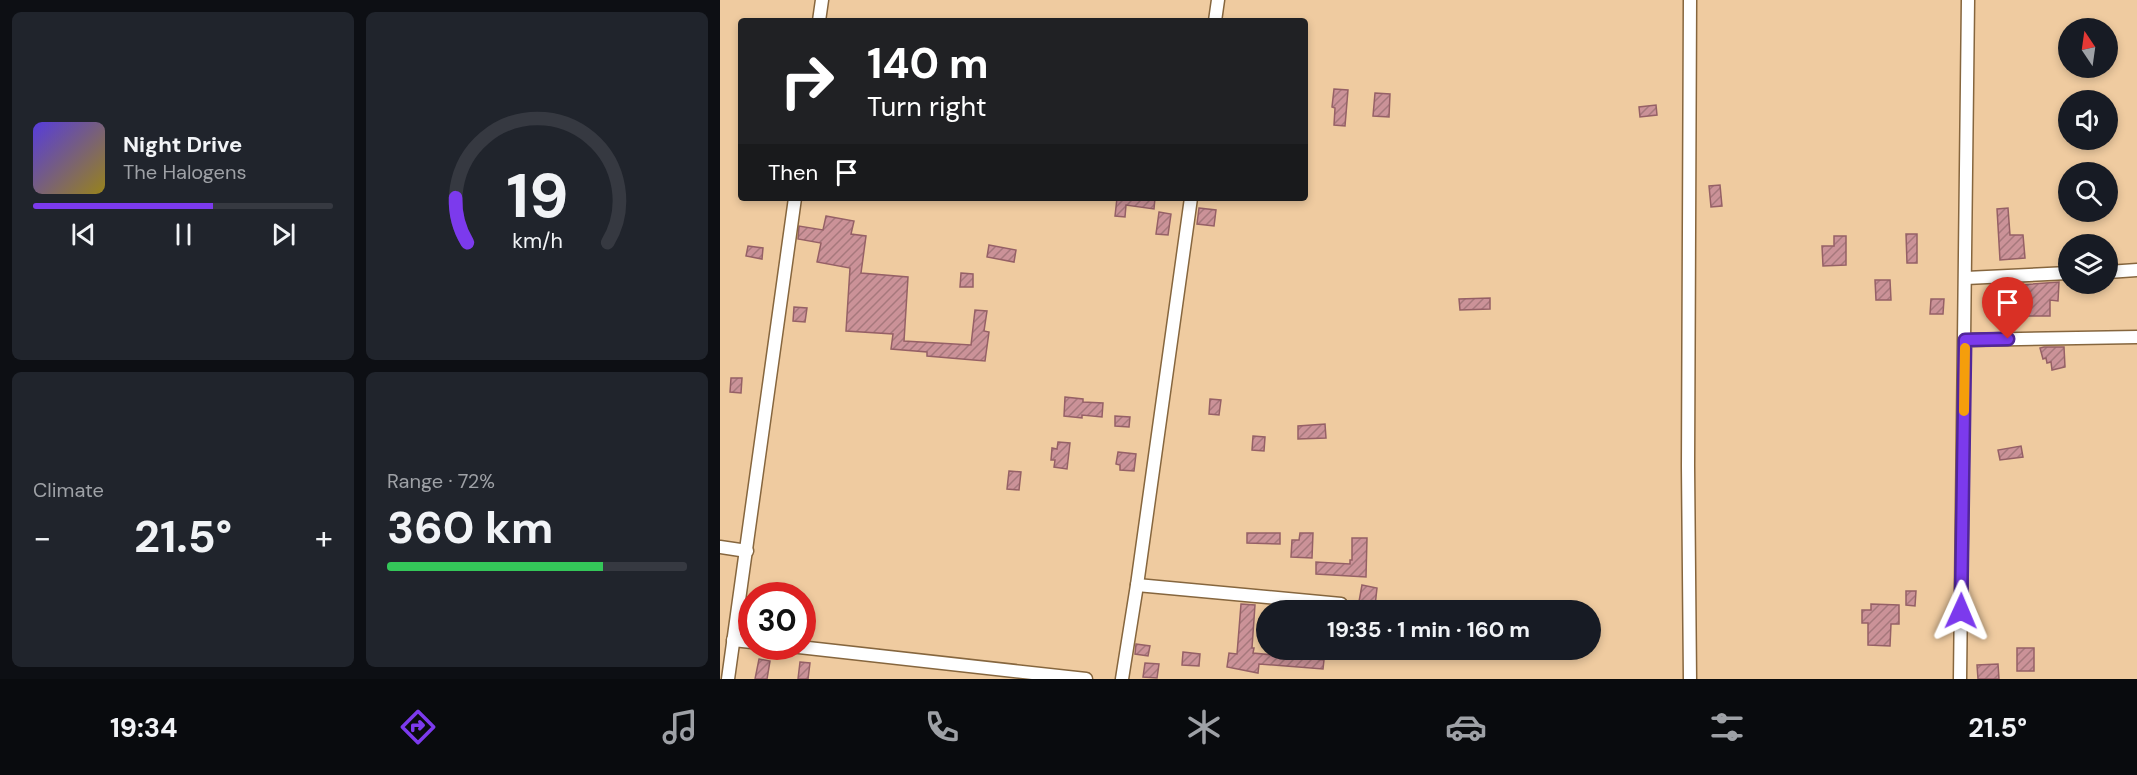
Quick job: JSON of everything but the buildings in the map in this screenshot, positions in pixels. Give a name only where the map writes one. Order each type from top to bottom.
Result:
[{"type":"street","points":[[819,18],[822,0]]},
{"type":"street","points":[[1215,18],[1218,0]]},
{"type":"street","points":[[1690,0],[1688,466],[1690,679]]},
{"type":"street","points":[[1960,679],[1968,0]]},
{"type":"street","points":[[728,679],[795,201]]},
{"type":"street","points":[[1122,679],[1191,201]]},
{"type":"street","points":[[2118,271],[2137,270]]},
{"type":"street","points":[[1966,278],[2058,273]]},
{"type":"street","points":[[1965,340],[2137,337]]},
{"type":"street","points":[[720,547],[747,551]]},
{"type":"street","points":[[1137,585],[1307,600]]},
{"type":"street","points":[[733,640],[738,641]]},
{"type":"street","points":[[816,649],[1086,679]]},
{"type":"slow traffic","points":[[1964,411],[1965,348]]},
{"type":"route","points":[[1961,611],[1965,340],[2008,339]]}]
